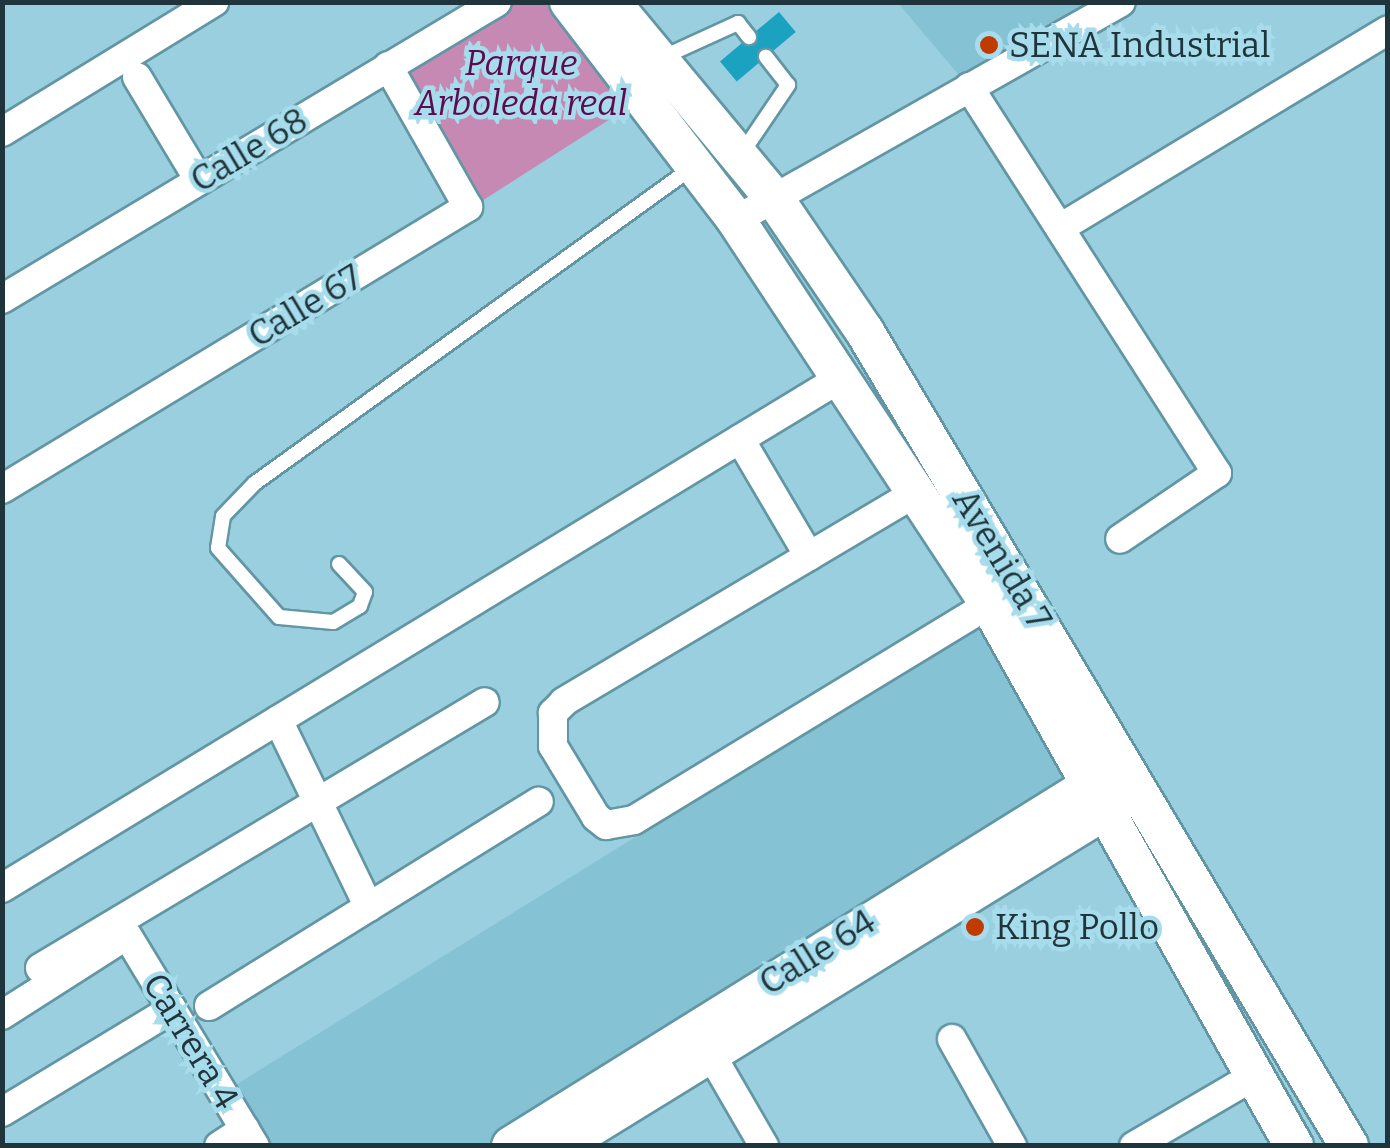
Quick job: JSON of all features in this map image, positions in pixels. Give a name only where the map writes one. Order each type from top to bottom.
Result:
[{"type":"main road","name":"Avenida 7","points":[[569,2],[736,220],[990,604],[1294,1146]]},
{"type":"main road","name":"Avenida 7","points":[[611,2],[774,198],[866,332],[1134,776],[1349,1146]]},
{"type":"main road","name":"Calle 64","points":[[532,1143],[1134,776]]},
{"type":"street","points":[[2,132],[214,2]]},
{"type":"street","name":"Calle 68","points":[[2,299],[497,2]]},
{"type":"street","points":[[736,220],[1121,2]]},
{"type":"street","points":[[1060,228],[1388,30]]},
{"type":"street","name":"Calle 67","points":[[2,488],[468,207],[388,66]]},
{"type":"street","points":[[137,77],[199,180]]},
{"type":"street","points":[[970,87],[1217,473],[1120,539]]},
{"type":"street","points":[[2,888],[842,376]]},
{"type":"street","points":[[740,439],[809,556]]},
{"type":"street","points":[[917,492],[553,713],[553,746],[606,825],[634,820],[990,604]]},
{"type":"street","points":[[40,968],[485,702]]},
{"type":"street","points":[[278,720],[368,907]]},
{"type":"street","points":[[209,1006],[539,801]]},
{"type":"street","name":"Carrera 4","points":[[2,1014],[128,935],[250,1137]]},
{"type":"street","points":[[2,1112],[172,1010]]},
{"type":"street","points":[[702,1040],[764,1146]]},
{"type":"street","points":[[952,1040],[1012,1146]]},
{"type":"street","points":[[1134,1146],[1254,1076]]},
{"type":"street","points":[[219,1146],[250,1137]]},
{"type":"lane","points":[[658,60],[738,24],[749,37]]},
{"type":"lane","points":[[739,156],[788,84],[766,58]]},
{"type":"lane","points":[[339,564],[365,592],[360,606],[333,622],[279,617],[218,548],[223,516],[255,483],[694,166]]},
{"type":"shaded area","name":"SENA Industrial","points":[[898,3],[1121,3],[969,87]]},
{"type":"shaded area","points":[[976,626],[1063,777],[500,1145],[261,1145],[229,1089]]},
{"type":"green space","name":"Parque Arboleda real","points":[[503,3],[561,3],[640,100],[474,206],[399,70]]},
{"type":"building","points":[[779,12],[796,32],[737,81],[720,61]]},
{"type":"place","name":"SENA Industrial","points":[[989,45]]},
{"type":"place","name":"King Pollo","points":[[975,927]]}]
